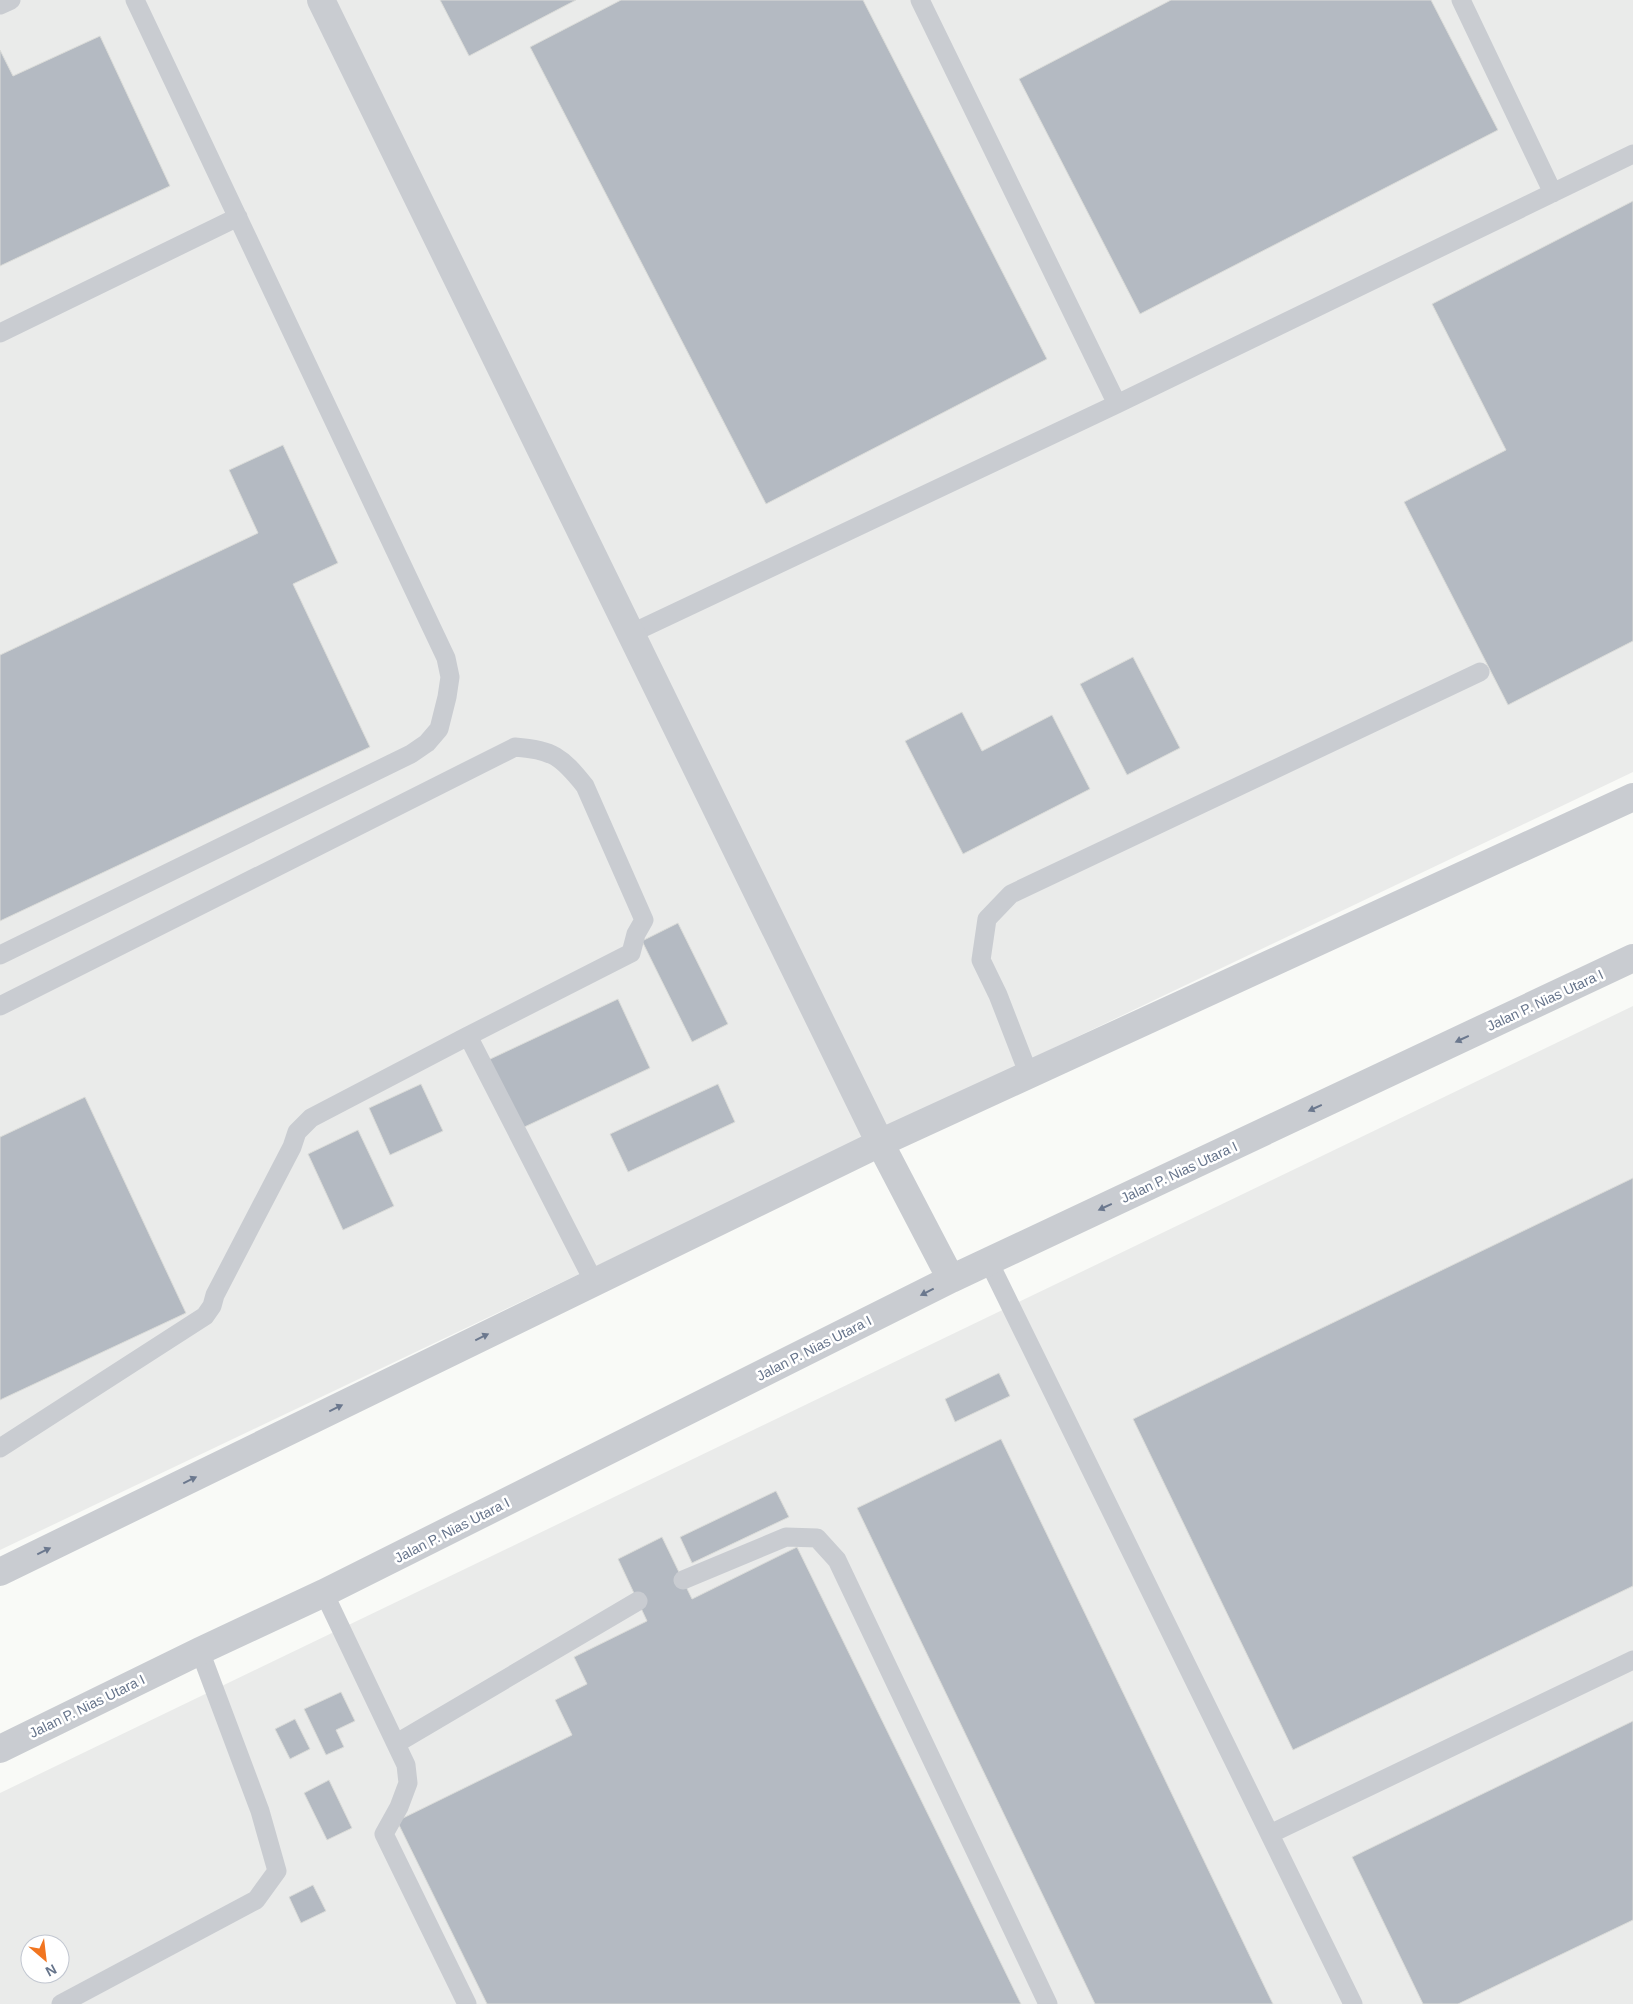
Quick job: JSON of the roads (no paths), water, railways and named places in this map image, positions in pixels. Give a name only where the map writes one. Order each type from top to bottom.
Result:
[{"type":"street","points":[[321,0],[880,1143],[951,1279]]},
{"type":"street","points":[[0,1572],[880,1143],[1633,797]]},
{"type":"street","name":"Jalan P. Nias Utara I","points":[[0,1749],[200,1651],[324,1593],[951,1279],[1633,958]]},
{"type":"lane","points":[[0,5],[11,0]]},
{"type":"lane","points":[[0,954],[412,754],[427,743],[438,729],[447,697],[450,676],[446,658],[135,0]]},
{"type":"lane","points":[[920,0],[1117,404]]},
{"type":"lane","points":[[1461,0],[1553,193]]},
{"type":"lane","points":[[630,634],[1117,404],[1633,154]]},
{"type":"lane","points":[[0,333],[238,217]]},
{"type":"lane","points":[[1029,1075],[998,995],[981,960],[987,919],[1011,894],[1480,672]]},
{"type":"lane","points":[[0,1006],[514,747],[536,749],[558,757],[585,786],[644,920],[636,934],[631,953],[311,1118],[297,1132],[292,1147],[215,1295],[212,1306],[205,1316],[0,1448]]},
{"type":"lane","points":[[468,1036],[594,1282]]},
{"type":"lane","points":[[989,1262],[1353,2004]]},
{"type":"lane","points":[[683,1580],[786,1537],[817,1538],[837,1560],[1048,2004]]},
{"type":"lane","points":[[324,1593],[406,1765],[408,1783],[399,1807],[384,1834],[466,2004]]},
{"type":"lane","points":[[397,1743],[638,1601]]},
{"type":"lane","points":[[61,2004],[256,1900],[277,1871],[260,1811],[200,1651]]},
{"type":"lane","points":[[1270,1834],[1633,1660]]}]
